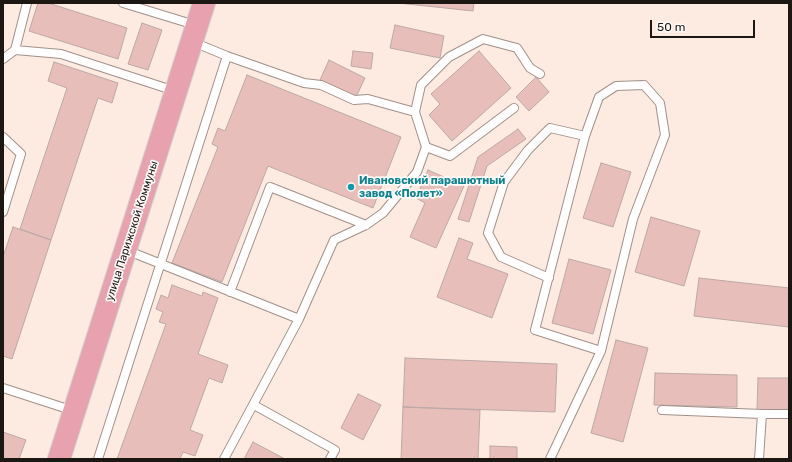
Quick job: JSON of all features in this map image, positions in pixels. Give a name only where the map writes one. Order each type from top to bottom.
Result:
[{"type":"main road","name":"улица Парижской Коммуны","points":[[59,459],[177,92],[204,3]]},
{"type":"lane","points":[[3,60],[15,50],[27,3]]},
{"type":"lane","points":[[123,3],[195,34],[227,56],[304,84],[321,85],[354,100],[368,99],[415,112]]},
{"type":"lane","points":[[224,459],[299,319],[334,240],[366,225],[383,213],[417,172],[426,147],[415,112],[421,85],[449,56],[483,38],[517,48],[530,68],[540,74]]},
{"type":"lane","points":[[15,50],[61,54],[177,92]]},
{"type":"lane","points":[[98,459],[227,56]]},
{"type":"lane","points":[[550,459],[601,351],[633,219],[665,135],[660,103],[644,86],[616,86],[599,97],[585,136],[535,330],[601,351]]},
{"type":"lane","points":[[426,147],[450,156],[514,108]]},
{"type":"lane","points":[[549,278],[500,257],[488,233],[504,182],[528,150],[550,128],[585,136]]},
{"type":"lane","points":[[3,138],[21,154],[3,212]]},
{"type":"lane","points":[[230,292],[270,187],[366,225]]},
{"type":"lane","points":[[126,250],[299,319]]},
{"type":"lane","points":[[3,388],[74,411]]},
{"type":"lane","points":[[254,405],[335,450],[330,459]]},
{"type":"lane","points":[[662,410],[789,414]]},
{"type":"lane","points":[[759,459],[762,414]]},
{"type":"building","points":[[38,3],[48,3],[127,28],[118,59],[29,31]]},
{"type":"building","points":[[398,3],[474,3],[473,11]]},
{"type":"building","points":[[142,23],[162,30],[148,70],[128,64]]},
{"type":"building","points":[[395,25],[444,36],[440,58],[390,48]]},
{"type":"building","points":[[353,51],[373,53],[371,69],[351,66]]},
{"type":"building","points":[[479,51],[511,88],[452,141],[429,115],[440,104],[431,94]]},
{"type":"building","points":[[329,60],[365,78],[356,97],[320,80]]},
{"type":"building","points":[[54,62],[118,83],[112,103],[98,98],[51,240],[20,229],[67,88],[48,81]]},
{"type":"building","name":"Ивановский парашютный завод «Полет»","points":[[247,75],[401,137],[373,208],[268,166],[222,282],[172,263],[218,147],[212,144],[218,128],[225,131]]},
{"type":"building","points":[[536,77],[549,92],[529,111],[516,97]]},
{"type":"building","points":[[518,129],[526,139],[487,166],[469,222],[458,219],[478,157]]},
{"type":"building","points":[[601,163],[631,172],[613,227],[583,218]]},
{"type":"building","points":[[428,170],[464,186],[436,248],[410,237],[425,203],[416,198]]},
{"type":"building","points":[[651,217],[700,231],[684,286],[635,272]]},
{"type":"building","points":[[13,227],[51,240],[12,359],[3,356],[3,257]]},
{"type":"building","points":[[459,238],[473,243],[467,259],[508,274],[492,318],[437,297]]},
{"type":"building","points":[[569,259],[611,270],[593,334],[552,323]]},
{"type":"building","points":[[699,278],[789,288],[789,327],[694,316]]},
{"type":"building","points":[[172,285],[202,296],[203,292],[218,298],[198,354],[228,365],[222,383],[209,378],[190,430],[203,435],[195,456],[183,452],[180,459],[117,459],[166,324],[159,322],[163,312],[156,309],[161,295],[168,298]]},
{"type":"building","points":[[616,340],[648,348],[623,442],[591,433]]},
{"type":"building","points":[[405,358],[557,364],[555,412],[403,407]]},
{"type":"building","points":[[655,373],[737,375],[737,407],[654,405]]},
{"type":"building","points":[[758,378],[789,378],[789,411],[757,410]]},
{"type":"building","points":[[358,394],[381,405],[363,440],[341,428]]},
{"type":"building","points":[[403,407],[480,410],[478,459],[401,459]]},
{"type":"building","points":[[3,432],[26,440],[19,459],[3,459]]},
{"type":"building","points":[[253,442],[285,459],[244,459]]},
{"type":"building","points":[[490,446],[517,447],[517,459],[490,459]]},
{"type":"place","name":"Ивановский парашютный завод «Полет»","points":[[351,187]]}]
